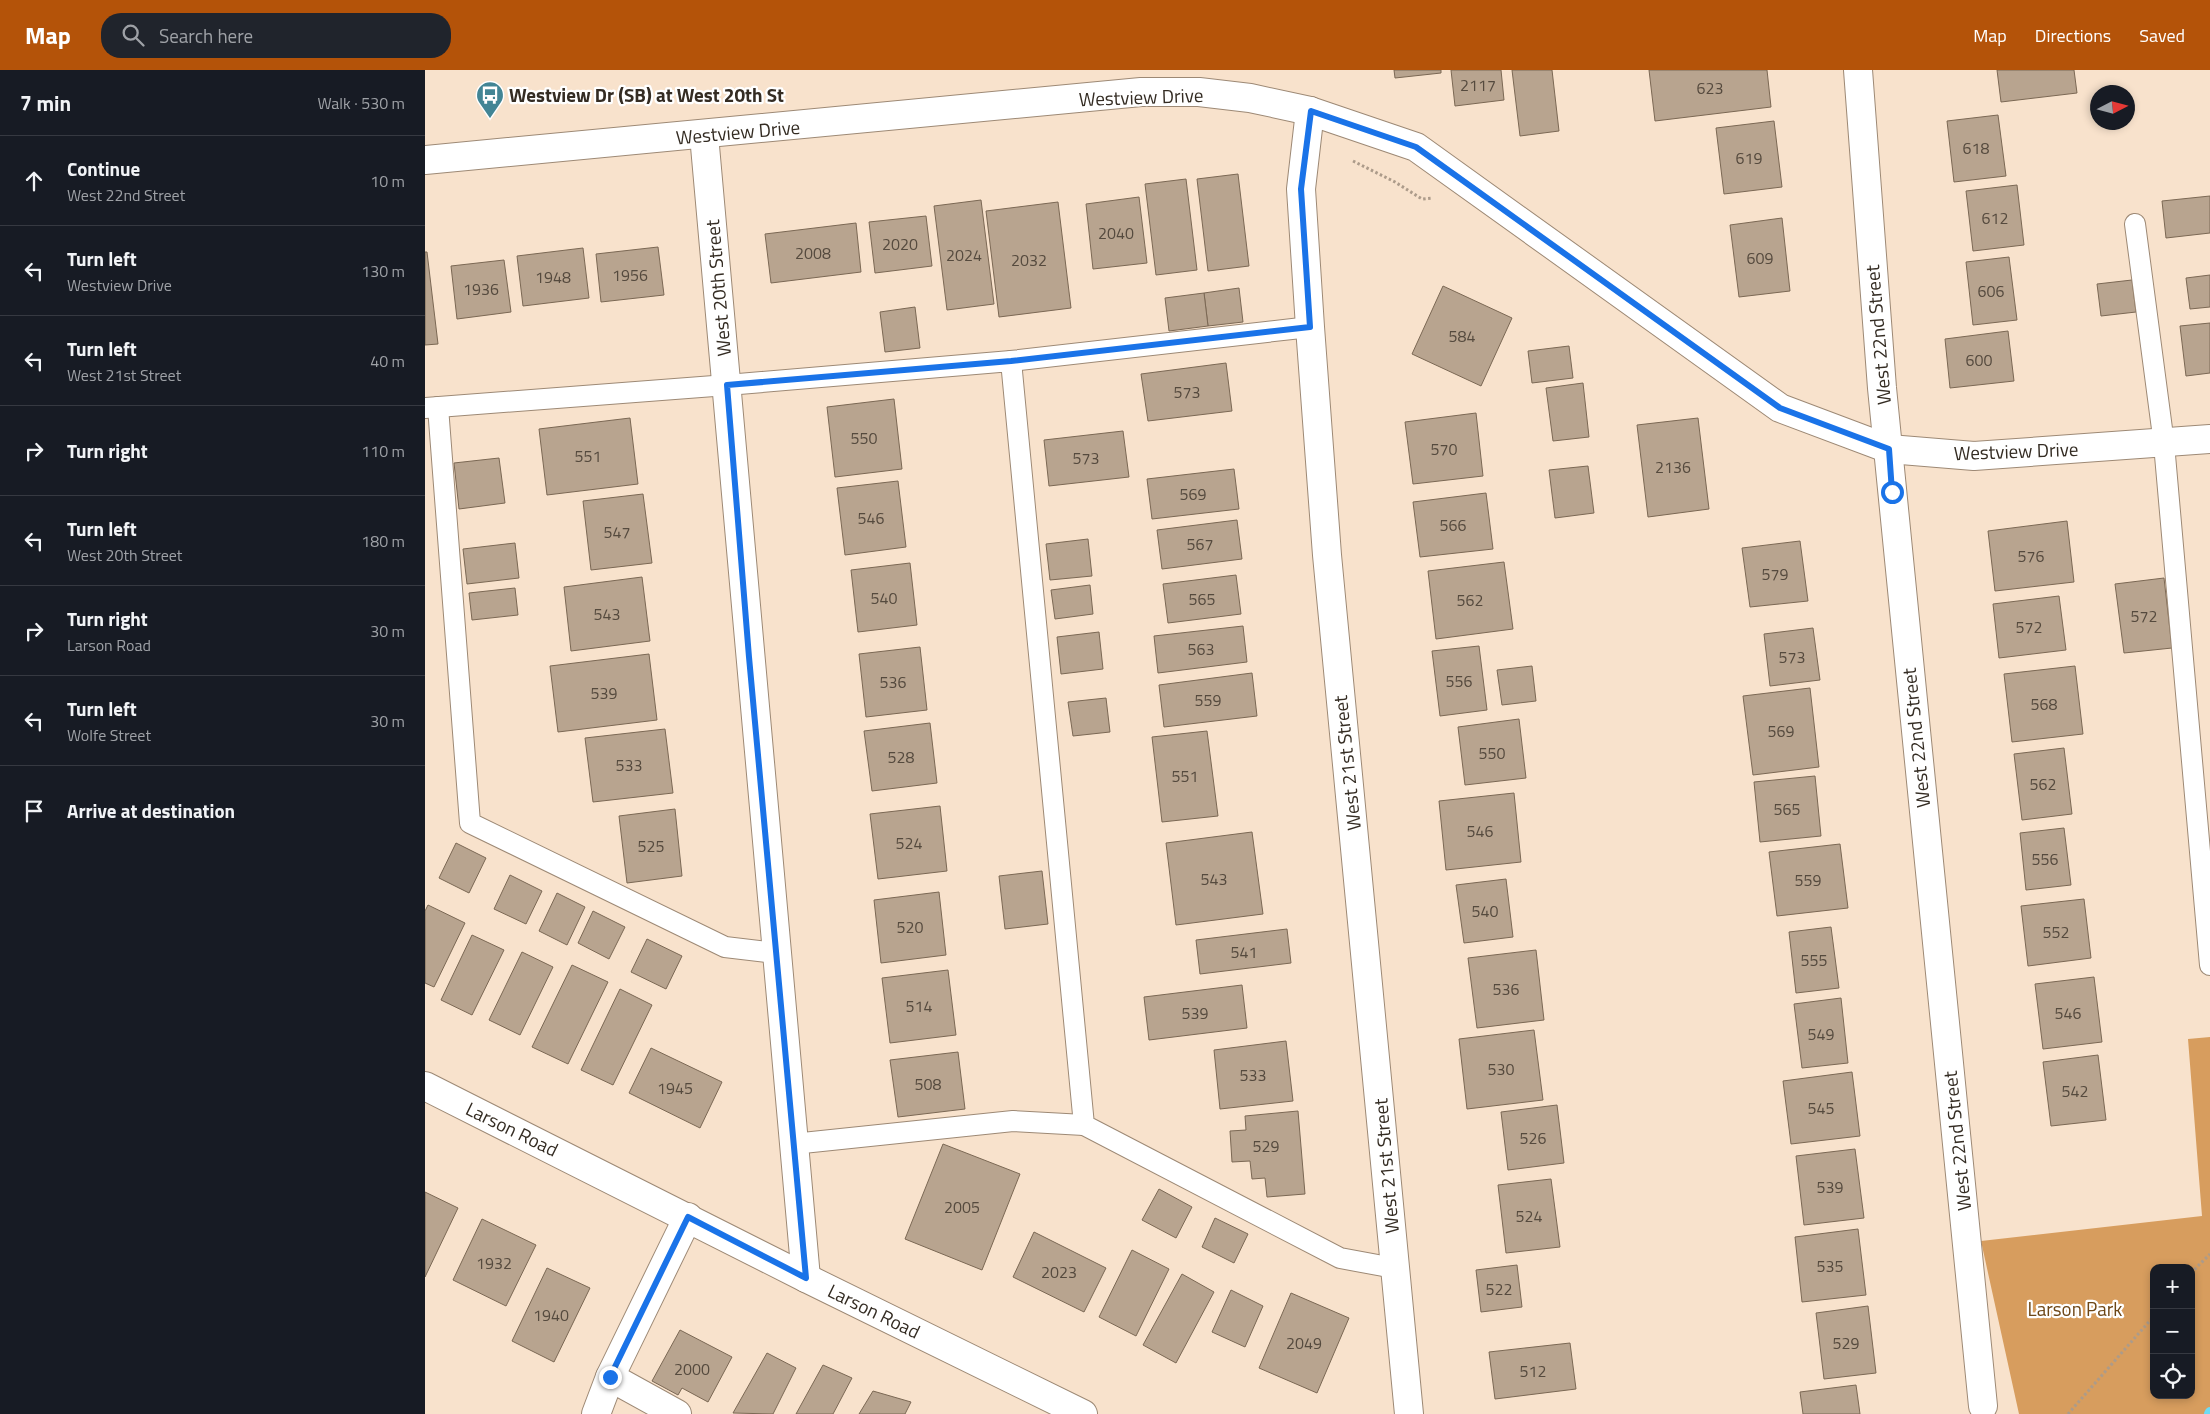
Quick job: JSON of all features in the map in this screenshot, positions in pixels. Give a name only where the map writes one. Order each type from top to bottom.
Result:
[{"type":"street","name":"West 22nd Street","points":[[1858,70],[1882,388],[1983,1406]]},
{"type":"street","name":"Westview Drive","points":[[425,160],[1141,92],[1199,92],[1250,98],[1311,111],[1416,147],[1780,408],[1889,449],[1974,456],[2165,444],[2210,439]]},
{"type":"street","name":"West 21st Street","points":[[1311,111],[1301,189],[1327,555],[1409,1414]]},
{"type":"street","name":"West 20th Street","points":[[704,135],[806,1278]]},
{"type":"street","name":"Larson Road","points":[[425,1086],[806,1278],[1083,1414]]},
{"type":"street","points":[[597,1414],[610,1377],[688,1217]]},
{"type":"street","points":[[610,1377],[677,1414]]},
{"type":"lane","points":[[2135,224],[2165,444],[2210,965]]},
{"type":"lane","points":[[776,953],[725,947],[470,824],[431,407],[1011,361],[1310,327]]},
{"type":"lane","points":[[1011,361],[1084,1124]]},
{"type":"lane","points":[[793,1144],[1013,1121],[1084,1124],[1340,1258],[1394,1268]]},
{"type":"path","points":[[1349,159],[1395,182],[1422,199]]},
{"type":"path","points":[[2195,1269],[2210,1254]]},
{"type":"path","points":[[2068,1414],[2150,1321]]},
{"type":"green space","name":"Larson Park","points":[[2210,1037],[2210,1414],[2019,1414],[1981,1241],[2202,1216],[2188,1039]]},
{"type":"building","points":[[1394,70],[1441,70],[1441,73],[1395,78]]},
{"type":"building","points":[[1451,70],[1501,70],[1504,100],[1455,106]]},
{"type":"building","points":[[1512,70],[1552,70],[1559,131],[1520,136]]},
{"type":"building","points":[[1649,70],[1767,70],[1771,107],[1655,121]]},
{"type":"building","points":[[1997,70],[2074,70],[2077,93],[2001,102]]},
{"type":"building","points":[[1998,115],[2006,176],[1954,182],[1947,121]]},
{"type":"building","points":[[1774,121],[1782,187],[1724,194],[1716,128]]},
{"type":"building","points":[[1238,174],[1249,266],[1208,271],[1197,179]]},
{"type":"building","points":[[1186,179],[1197,270],[1156,275],[1145,184]]},
{"type":"building","points":[[2017,185],[2024,245],[1973,251],[1966,191]]},
{"type":"building","points":[[2210,196],[2210,233],[2166,238],[2162,201]]},
{"type":"building","points":[[1139,197],[1147,263],[1093,269],[1086,204]]},
{"type":"building","points":[[981,200],[994,304],[947,310],[934,206]]},
{"type":"building","points":[[1058,202],[1071,308],[999,317],[986,211]]},
{"type":"building","points":[[926,216],[932,266],[875,273],[869,222]]},
{"type":"building","points":[[1782,218],[1790,291],[1739,297],[1730,225]]},
{"type":"building","points":[[856,223],[861,272],[771,283],[765,234]]},
{"type":"building","points":[[658,247],[664,295],[601,302],[596,254]]},
{"type":"building","points":[[583,248],[589,298],[523,306],[517,256]]},
{"type":"building","points":[[425,252],[427,252],[438,344],[425,345]]},
{"type":"building","points":[[2009,257],[2017,320],[1973,325],[1966,262]]},
{"type":"building","points":[[504,260],[511,312],[457,319],[451,266]]},
{"type":"building","points":[[2210,275],[2210,307],[2190,309],[2186,278]]},
{"type":"building","points":[[2132,280],[2136,312],[2101,316],[2097,284]]},
{"type":"building","points":[[1443,286],[1512,318],[1481,386],[1412,354]]},
{"type":"building","points":[[1239,288],[1243,322],[1208,326],[1204,293]]},
{"type":"building","points":[[1204,293],[1208,326],[1169,331],[1165,298]]},
{"type":"building","points":[[915,307],[920,348],[885,352],[880,312]]},
{"type":"building","points":[[2210,323],[2210,373],[2186,376],[2180,326]]},
{"type":"building","points":[[2008,331],[2014,381],[1950,388],[1945,339]]},
{"type":"building","points":[[1569,346],[1573,378],[1532,383],[1528,351]]},
{"type":"building","points":[[1226,363],[1232,411],[1148,421],[1141,374]]},
{"type":"building","points":[[1583,383],[1589,437],[1553,441],[1546,388]]},
{"type":"building","points":[[894,399],[902,469],[835,477],[827,407]]},
{"type":"building","points":[[1476,413],[1483,476],[1413,484],[1405,422]]},
{"type":"building","points":[[630,418],[638,484],[547,495],[539,429]]},
{"type":"building","points":[[1698,418],[1709,509],[1648,517],[1637,425]]},
{"type":"building","points":[[1123,431],[1129,477],[1049,486],[1044,440]]},
{"type":"building","points":[[499,458],[505,503],[459,509],[454,463]]},
{"type":"building","points":[[1588,466],[1594,513],[1555,518],[1549,470]]},
{"type":"building","points":[[1234,469],[1239,509],[1152,519],[1147,479]]},
{"type":"building","points":[[898,481],[906,547],[845,555],[837,488]]},
{"type":"building","points":[[1486,493],[1493,549],[1420,557],[1413,502]]},
{"type":"building","points":[[643,494],[652,563],[591,570],[583,501]]},
{"type":"building","points":[[1237,520],[1242,559],[1162,569],[1157,530]]},
{"type":"building","points":[[2067,521],[2074,582],[1995,591],[1988,531]]},
{"type":"building","points":[[1088,539],[1092,576],[1050,580],[1046,544]]},
{"type":"building","points":[[1800,541],[1808,601],[1750,607],[1742,548]]},
{"type":"building","points":[[515,543],[519,578],[467,584],[463,549]]},
{"type":"building","points":[[1504,562],[1513,629],[1436,639],[1428,571]]},
{"type":"building","points":[[910,563],[917,625],[858,632],[851,570]]},
{"type":"building","points":[[1236,575],[1241,614],[1168,623],[1163,584]]},
{"type":"building","points":[[642,577],[650,641],[571,651],[564,587]]},
{"type":"building","points":[[2164,578],[2172,648],[2124,653],[2115,584]]},
{"type":"building","points":[[1090,585],[1093,614],[1055,619],[1051,590]]},
{"type":"building","points":[[515,588],[518,615],[472,620],[469,593]]},
{"type":"building","points":[[2059,596],[2066,650],[1999,658],[1993,604]]},
{"type":"building","points":[[1243,626],[1247,662],[1158,673],[1154,636]]},
{"type":"building","points":[[1813,628],[1820,680],[1770,686],[1764,634]]},
{"type":"building","points":[[1099,632],[1103,669],[1061,674],[1057,637]]},
{"type":"building","points":[[1479,646],[1487,710],[1440,716],[1432,651]]},
{"type":"building","points":[[920,647],[927,710],[866,717],[859,654]]},
{"type":"building","points":[[649,654],[657,720],[558,732],[550,666]]},
{"type":"building","points":[[1532,666],[1536,701],[1502,705],[1497,670]]},
{"type":"building","points":[[2075,666],[2083,734],[2012,742],[2004,674]]},
{"type":"building","points":[[1252,673],[1257,716],[1164,727],[1159,685]]},
{"type":"building","points":[[1810,688],[1819,767],[1753,775],[1743,696]]},
{"type":"building","points":[[1106,698],[1110,732],[1073,736],[1068,702]]},
{"type":"building","points":[[1519,719],[1526,778],[1465,785],[1458,727]]},
{"type":"building","points":[[930,723],[937,783],[872,791],[864,731]]},
{"type":"building","points":[[665,729],[673,793],[593,802],[585,738]]},
{"type":"building","points":[[1207,731],[1218,816],[1162,822],[1152,737]]},
{"type":"building","points":[[2064,748],[2072,814],[2022,820],[2014,754]]},
{"type":"building","points":[[1815,776],[1821,836],[1760,842],[1754,782]]},
{"type":"building","points":[[1514,793],[1521,862],[1446,870],[1439,801]]},
{"type":"building","points":[[940,806],[947,871],[878,879],[870,814]]},
{"type":"building","points":[[675,809],[682,876],[627,883],[619,816]]},
{"type":"building","points":[[2064,828],[2071,885],[2026,890],[2020,833]]},
{"type":"building","points":[[1252,832],[1263,914],[1176,925],[1166,843]]},
{"type":"building","points":[[456,843],[486,858],[469,893],[439,878]]},
{"type":"building","points":[[1840,844],[1848,908],[1777,916],[1769,852]]},
{"type":"building","points":[[1042,871],[1048,924],[1005,929],[999,876]]},
{"type":"building","points":[[510,875],[542,891],[526,924],[494,909]]},
{"type":"building","points":[[1506,879],[1513,937],[1464,943],[1456,885]]},
{"type":"building","points":[[939,892],[946,955],[881,963],[874,900]]},
{"type":"building","points":[[557,893],[585,907],[567,945],[539,931]]},
{"type":"building","points":[[2084,899],[2091,958],[2028,966],[2021,906]]},
{"type":"building","points":[[428,905],[465,923],[434,987],[425,983],[425,911]]},
{"type":"building","points":[[593,911],[625,927],[609,959],[578,943]]},
{"type":"building","points":[[1831,927],[1839,988],[1796,993],[1789,932]]},
{"type":"building","points":[[1287,929],[1291,963],[1200,974],[1196,940]]},
{"type":"building","points":[[472,935],[504,950],[472,1015],[441,1000]]},
{"type":"building","points":[[647,939],[682,956],[666,989],[631,972]]},
{"type":"building","points":[[1536,950],[1544,1020],[1477,1028],[1468,958]]},
{"type":"building","points":[[522,952],[553,967],[520,1035],[489,1020]]},
{"type":"building","points":[[572,965],[608,982],[568,1064],[532,1047]]},
{"type":"building","points":[[948,970],[956,1035],[890,1043],[882,978]]},
{"type":"building","points":[[2094,977],[2102,1042],[2043,1049],[2035,984]]},
{"type":"building","points":[[1242,985],[1247,1028],[1149,1040],[1144,997]]},
{"type":"building","points":[[620,989],[652,1005],[613,1085],[581,1070]]},
{"type":"building","points":[[1841,998],[1848,1063],[1802,1068],[1794,1004]]},
{"type":"building","points":[[1534,1030],[1543,1100],[1467,1109],[1459,1039]]},
{"type":"building","points":[[1286,1041],[1293,1101],[1220,1109],[1214,1050]]},
{"type":"building","points":[[651,1048],[722,1082],[700,1128],[629,1093]]},
{"type":"building","points":[[958,1052],[965,1109],[898,1117],[890,1060]]},
{"type":"building","points":[[2098,1055],[2106,1120],[2051,1126],[2043,1062]]},
{"type":"building","points":[[1852,1072],[1860,1136],[1791,1144],[1783,1081]]},
{"type":"building","points":[[1557,1105],[1564,1163],[1508,1170],[1501,1112]]},
{"type":"building","points":[[1298,1111],[1305,1194],[1267,1197],[1265,1178],[1252,1179],[1250,1161],[1232,1162],[1230,1131],[1246,1130],[1245,1116]]},
{"type":"building","points":[[943,1144],[1020,1174],[982,1270],[905,1239]]},
{"type":"building","points":[[1855,1149],[1864,1218],[1804,1225],[1796,1156]]},
{"type":"building","points":[[1551,1179],[1560,1247],[1506,1253],[1498,1185]]},
{"type":"building","points":[[1159,1189],[1192,1207],[1176,1238],[1142,1220]]},
{"type":"building","points":[[425,1192],[458,1208],[425,1277]]},
{"type":"building","points":[[1215,1218],[1248,1234],[1234,1263],[1202,1247]]},
{"type":"building","points":[[482,1219],[536,1245],[506,1306],[453,1280]]},
{"type":"building","points":[[1858,1229],[1866,1295],[1802,1302],[1795,1237]]},
{"type":"building","points":[[1034,1232],[1106,1268],[1084,1312],[1013,1277]]},
{"type":"building","points":[[1132,1250],[1169,1269],[1136,1336],[1099,1317]]},
{"type":"building","points":[[1517,1265],[1522,1307],[1481,1312],[1476,1270]]},
{"type":"building","points":[[547,1268],[590,1288],[554,1362],[512,1341]]},
{"type":"building","points":[[1182,1274],[1214,1292],[1176,1363],[1143,1345]]},
{"type":"building","points":[[1231,1290],[1263,1306],[1245,1347],[1212,1332]]},
{"type":"building","points":[[1291,1293],[1349,1318],[1317,1393],[1259,1368]]},
{"type":"building","points":[[1868,1306],[1876,1373],[1824,1379],[1816,1313]]},
{"type":"building","points":[[680,1330],[732,1357],[708,1402],[682,1388],[678,1395],[652,1381]]},
{"type":"building","points":[[1570,1343],[1576,1389],[1495,1399],[1489,1352]]},
{"type":"building","points":[[767,1353],[796,1368],[773,1414],[733,1413]]},
{"type":"building","points":[[823,1365],[852,1378],[833,1414],[796,1414]]},
{"type":"building","points":[[1856,1385],[1860,1414],[1803,1414],[1800,1392]]},
{"type":"building","points":[[873,1391],[911,1402],[905,1414],[859,1414]]},
{"type":"place","name":"Westview Dr (SB) at West 20th St","points":[[490,119]]},
{"type":"route","points":[[610,1377],[688,1217],[806,1278],[749,657],[727,385],[1011,361],[1310,327],[1301,189],[1311,111],[1416,147],[1780,408],[1889,449],[1892,492]]}]
